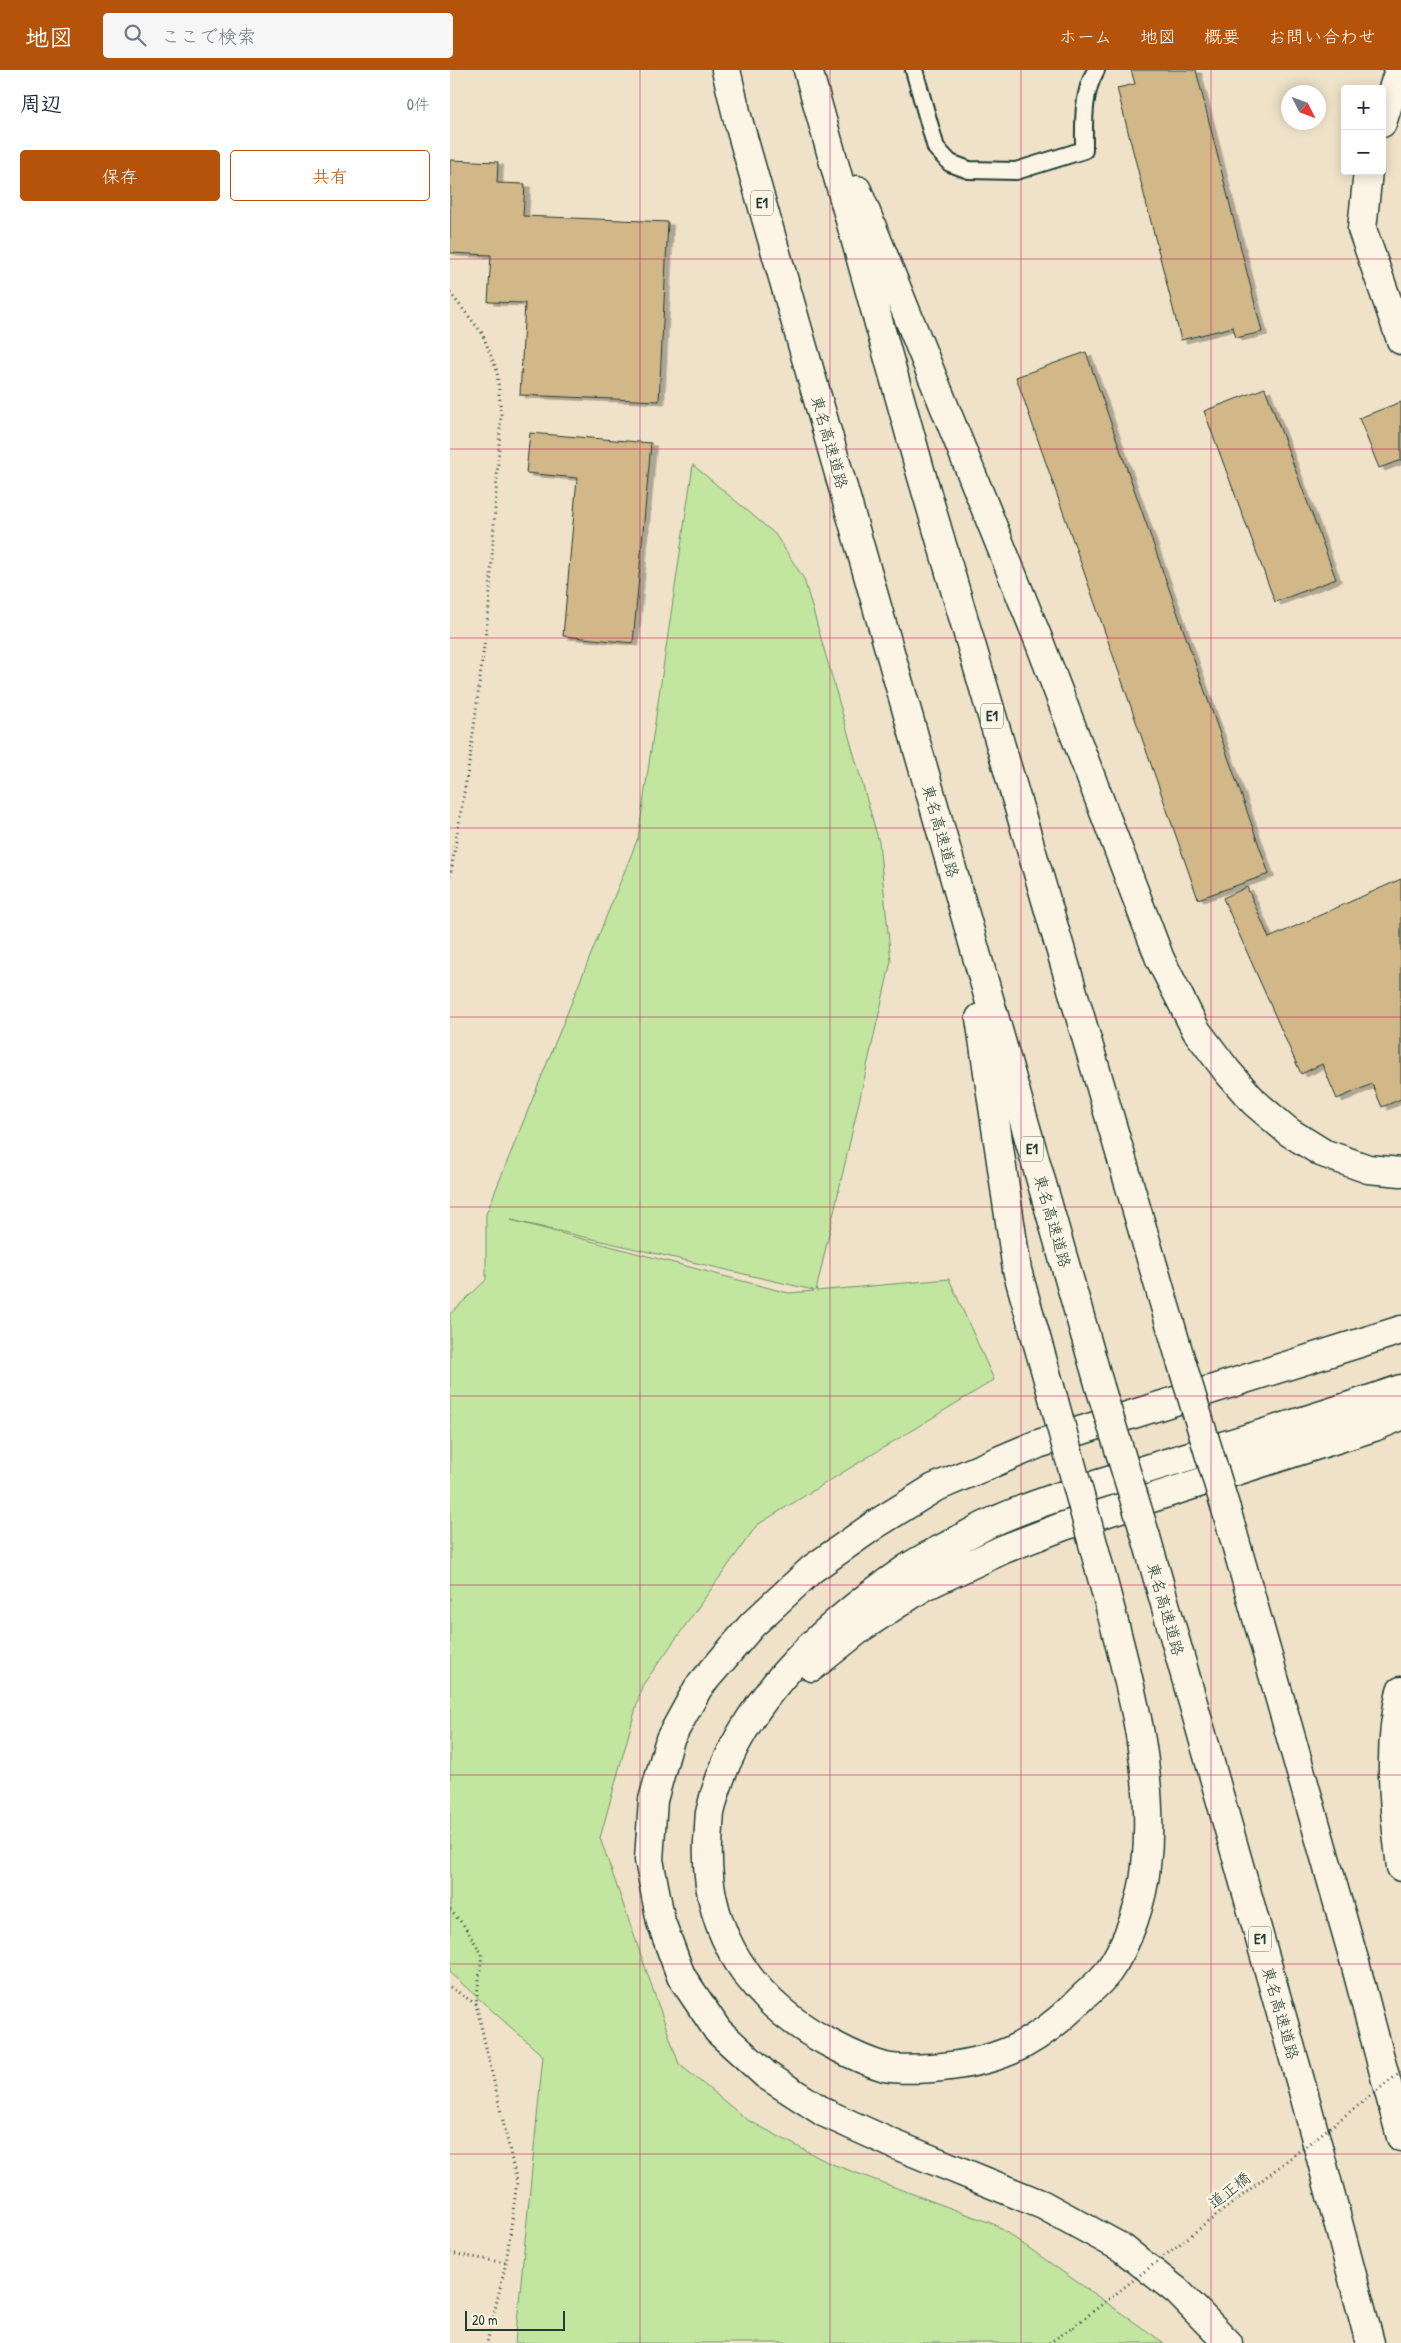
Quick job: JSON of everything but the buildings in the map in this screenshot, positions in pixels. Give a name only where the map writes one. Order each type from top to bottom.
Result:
[{"type":"highway","name":"東名高速道路","points":[[726,70],[738,120],[1100,1387],[1146,1537],[1306,2098],[1370,2343]]},
{"type":"highway","points":[[809,70],[1036,632],[1160,959],[1196,1030],[1226,1072],[1248,1096],[1289,1132],[1323,1153],[1368,1169],[1401,1172]]},
{"type":"highway","name":"E1","points":[[809,70],[925,489],[1226,1509],[1355,1962],[1401,2137]]},
{"type":"highway","points":[[1386,111],[1399,70]]},
{"type":"highway","points":[[1368,175],[1362,229],[1401,340]]},
{"type":"highway","points":[[964,910],[1017,1270],[1054,1401],[1096,1551],[1127,1676],[1140,1742],[1149,1809],[1146,1868],[1136,1918],[1108,1972],[1052,2028],[1010,2053],[967,2065],[918,2069],[888,2068],[858,2058],[805,2031],[766,1997],[733,1957],[716,1915],[707,1870],[710,1816],[724,1770],[748,1721],[800,1656],[844,1615],[910,1566],[996,1520],[1054,1498],[1401,1389]]},
{"type":"highway","points":[[1228,2343],[1176,2291],[1122,2248],[1043,2205],[890,2143],[825,2113],[766,2075],[718,2031],[681,1976],[661,1922],[649,1860],[653,1800],[670,1739],[698,1688],[752,1626],[812,1569],[876,1524],[934,1488],[1038,1444],[1401,1330]]},
{"type":"highway","points":[[748,1721],[862,1627],[923,1587],[1004,1549],[1064,1526],[1374,1428],[1401,1416]]},
{"type":"highway","points":[[1401,1691],[1392,1749],[1394,1810],[1401,1867]]},
{"type":"lane","points":[[914,70],[936,148],[950,163],[969,170],[1016,171],[1084,150],[1085,108],[1092,78],[1096,70]]},
{"type":"path","points":[[450,292],[482,334],[497,371],[500,413],[489,606],[470,758],[450,876]]},
{"type":"path","points":[[450,1910],[463,1924],[482,1954],[476,2004],[517,2182],[506,2263],[487,2343]]},
{"type":"path","points":[[450,1987],[476,2004]]},
{"type":"path","name":"道正橋","points":[[1049,2343],[1073,2327],[1401,2072]]},
{"type":"path","points":[[450,2253],[506,2263]]},
{"type":"green space","points":[[693,465],[775,534],[804,579],[879,842],[891,961],[816,1291],[949,1279],[994,1380],[757,1525],[642,1686],[600,1838],[679,2064],[746,2119],[827,2162],[996,2225],[1164,2343],[515,2343],[543,2056],[450,1973],[450,1314],[486,1280],[486,1214],[638,838]],"holes":[[[511,1220],[813,1290],[788,1293]]]}]
